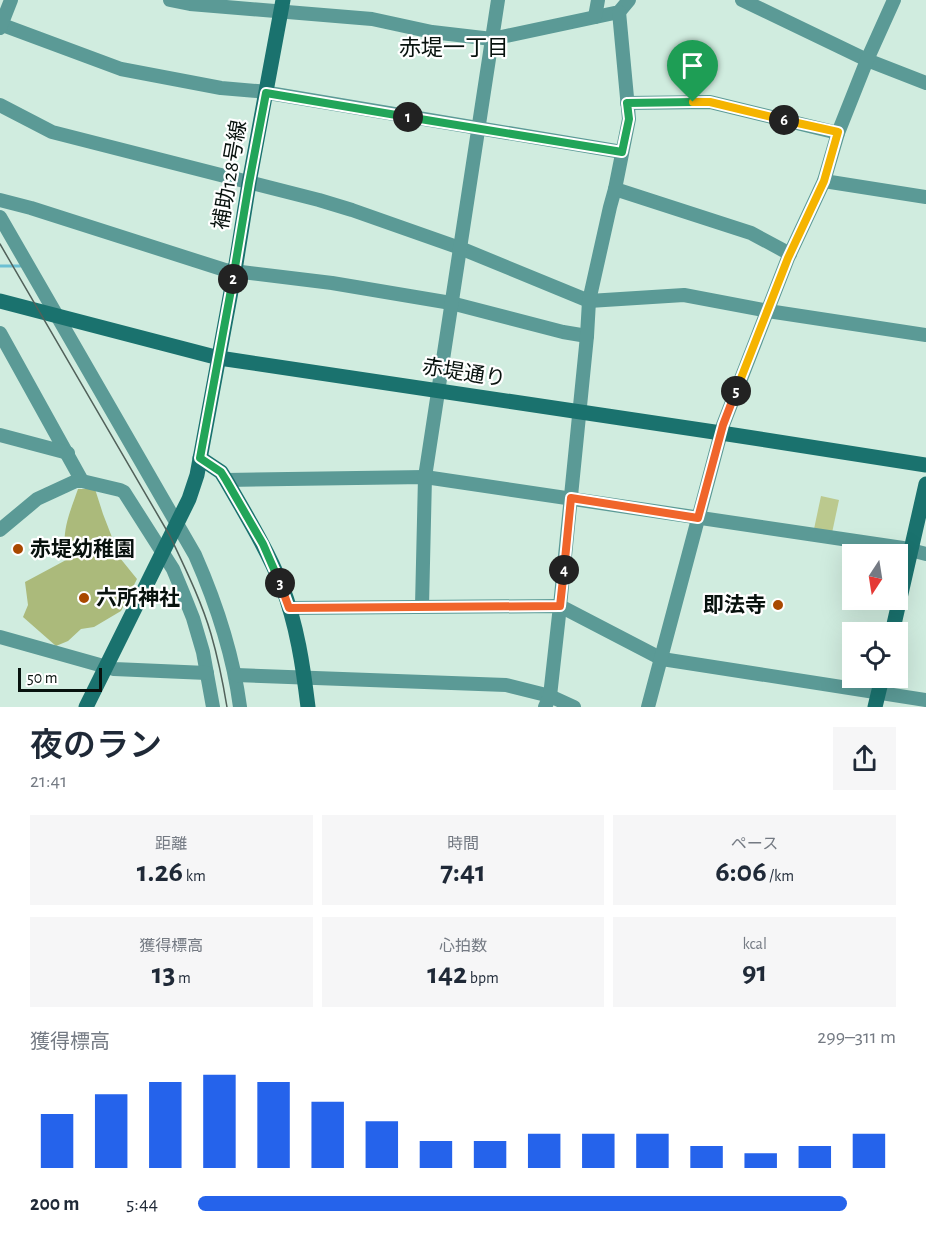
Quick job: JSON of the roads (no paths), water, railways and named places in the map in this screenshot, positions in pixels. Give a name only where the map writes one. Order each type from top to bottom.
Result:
[{"type":"street","points":[[11,0],[1,26],[122,69],[221,88],[266,93],[622,152]]},
{"type":"street","points":[[170,0],[190,4],[282,6],[432,32],[492,39],[619,12],[629,0]]},
{"type":"street","points":[[422,606],[425,477],[498,0]]},
{"type":"street","points":[[595,17],[598,0]]},
{"type":"street","points":[[742,0],[867,60],[926,83]]},
{"type":"street","points":[[648,707],[726,417],[790,254],[824,181],[838,132],[894,0]]},
{"type":"street","name":"補助128号線","points":[[86,707],[193,488],[219,358],[282,6]]},
{"type":"street","points":[[548,702],[560,606],[589,301],[629,119],[619,12]]},
{"type":"street","points":[[627,103],[710,102],[838,132]]},
{"type":"street","points":[[0,105],[52,132],[352,210],[460,248],[589,301],[684,295],[768,311],[926,335]]},
{"type":"street","points":[[824,181],[926,197]]},
{"type":"street","points":[[615,189],[751,233],[790,254]]},
{"type":"street","points":[[0,200],[225,270],[332,283],[451,303],[587,336]]},
{"type":"street","points":[[0,217],[195,555],[222,626],[236,675],[240,707]]},
{"type":"street","name":"赤堤通り","points":[[0,301],[219,358],[926,465]]},
{"type":"street","points":[[0,333],[82,481]]},
{"type":"street","points":[[0,435],[68,453]]},
{"type":"street","points":[[200,458],[221,472],[263,544],[282,586],[295,629],[308,707]]},
{"type":"street","points":[[226,480],[425,477],[919,552]]},
{"type":"street","points":[[0,530],[37,499],[76,481],[124,492],[173,569],[193,618],[203,652],[213,707]]},
{"type":"street","points":[[896,622],[919,552],[926,484]]},
{"type":"street","points":[[289,608],[560,606],[662,659],[926,700]]},
{"type":"street","points":[[0,637],[123,670],[207,673]]},
{"type":"street","points":[[236,675],[506,685],[548,702],[574,707]]},
{"type":"waterway","points":[[0,266],[20,266]]},
{"type":"tram line","points":[[0,244],[170,536],[207,621],[214,643],[227,707]]},
{"type":"place","name":"赤堤幼稚園","points":[[18,549]]},
{"type":"place","name":"六所神社","points":[[84,598]]},
{"type":"place","name":"即法寺","points":[[778,605]]},
{"type":"district","name":"赤堤一丁目","points":[[454,48]]}]
